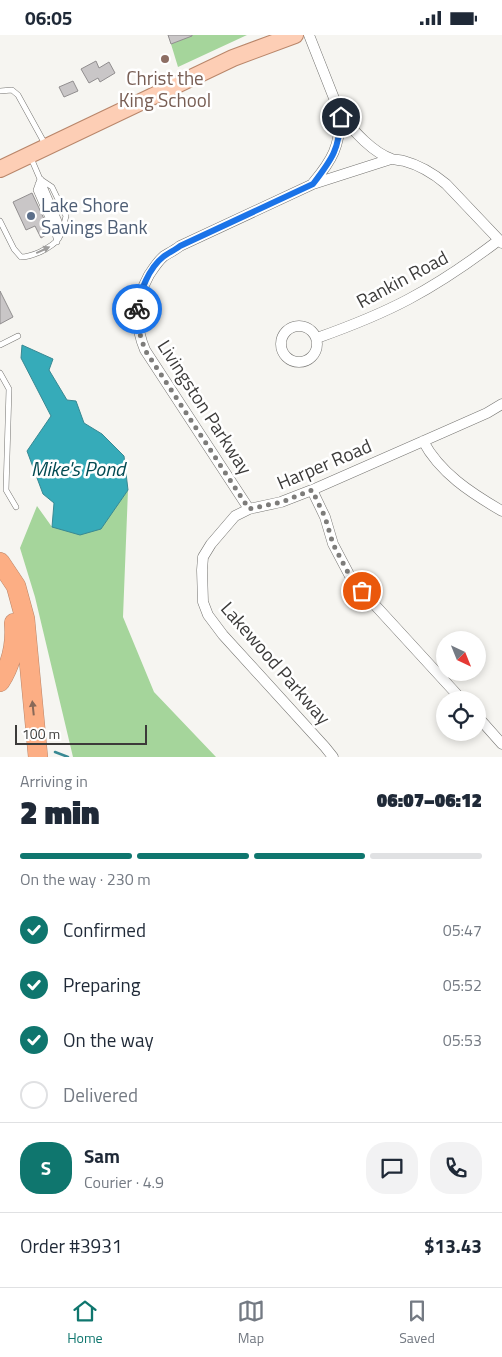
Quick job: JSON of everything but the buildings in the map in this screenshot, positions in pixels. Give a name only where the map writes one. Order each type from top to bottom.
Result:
[{"type":"highway","points":[[0,562],[16,586],[23,612],[38,757]]},
{"type":"highway","points":[[0,579],[7,592],[15,624],[15,643],[12,659],[0,682]]},
{"type":"main road","points":[[0,169],[233,58],[295,35]]},
{"type":"street","points":[[309,35],[341,117],[367,144],[391,159],[406,161],[436,176],[446,184],[501,242]]},
{"type":"street","name":"Livingston Parkway","points":[[313,184],[328,165],[334,153],[340,137],[341,117]]},
{"type":"street","name":"Livingston Parkway","points":[[249,509],[145,350],[138,328],[137,306],[145,282],[151,271],[163,257],[180,246],[313,184],[391,159]]},
{"type":"street","name":"Rankin Road","points":[[317,338],[353,325],[408,299],[501,242]]},
{"type":"street","name":"Harper Road","points":[[202,588],[203,557],[211,543],[235,516],[249,509],[282,502],[312,490],[487,413],[502,404]]},
{"type":"street","points":[[423,441],[438,464],[456,480],[502,511]]},
{"type":"street","points":[[312,490],[325,517],[333,544],[352,580],[454,691]]},
{"type":"street","name":"Lakewood Parkway","points":[[202,588],[203,602],[208,615],[223,635],[333,757]]},
{"type":"street","points":[[486,726],[502,744]]},
{"type":"lane","points":[[0,91],[12,90],[18,95],[46,147]]},
{"type":"lane","points":[[30,155],[39,181],[60,221],[55,234]]},
{"type":"lane","points":[[39,181],[36,190],[55,234],[56,242]]},
{"type":"lane","points":[[0,221],[20,257],[28,257],[55,245],[63,230],[66,216],[52,187],[39,181]]},
{"type":"lane","points":[[0,345],[18,336]]},
{"type":"lane","points":[[0,373],[9,389],[6,490],[16,507]]},
{"type":"green space","points":[[191,35],[247,35],[178,67],[171,44]]},
{"type":"green space","points":[[128,490],[123,617],[154,692],[216,757],[73,757],[35,597],[20,548],[37,506],[52,527],[101,528]]},
{"type":"water","name":"Mike's Pond","points":[[22,345],[53,359],[49,370],[67,400],[76,401],[84,423],[102,434],[124,456],[128,490],[101,529],[80,535],[52,527],[54,503],[43,494],[27,451],[51,416],[21,358]]},
{"type":"waterway","points":[[55,752],[68,757]]},
{"type":"way so far","points":[[137,309],[140,339],[145,350],[249,509],[282,502],[312,490],[325,517],[333,544],[344,567],[362,591]]},
{"type":"place","name":"Christ the King School","points":[[165,59]]},
{"type":"place","name":"Lake Shore Savings Bank","points":[[31,216]]},
{"type":"route","points":[[137,309],[145,282],[151,271],[163,257],[180,246],[313,184],[328,165],[334,153],[340,137],[341,117]]}]
